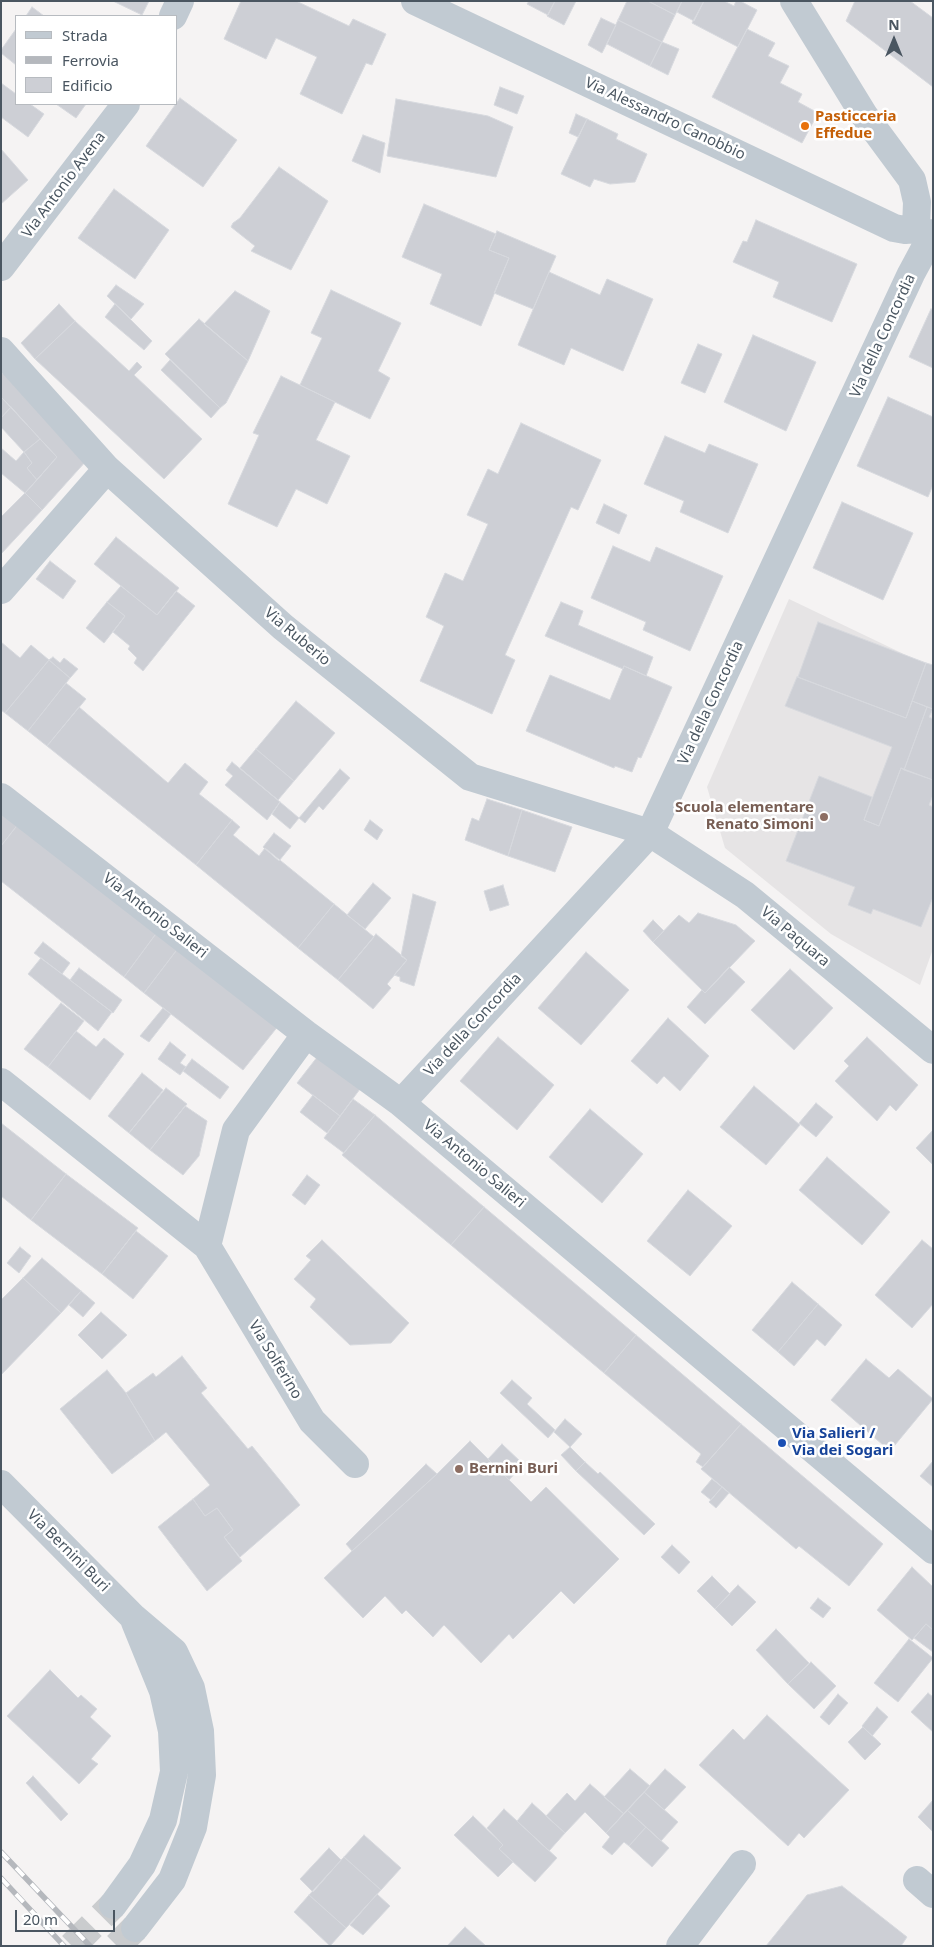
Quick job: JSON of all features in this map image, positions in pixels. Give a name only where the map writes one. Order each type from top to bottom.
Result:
[{"type":"street","points":[[173,15],[180,1]]},
{"type":"street","name":"Via Alessandro Canobbio","points":[[415,1],[894,228],[927,236]]},
{"type":"street","points":[[794,1],[864,115],[912,180],[927,236]]},
{"type":"street","name":"Via Antonio Avena","points":[[1,267],[125,105]]},
{"type":"street","name":"Via della Concordia","points":[[401,1103],[650,833],[927,236]]},
{"type":"street","name":"Via Ruberio","points":[[1,351],[107,469],[283,627],[470,777],[650,833]]},
{"type":"street","points":[[1,590],[107,469]]},
{"type":"street","name":"Via Antonio Salieri","points":[[1,797],[306,1034],[401,1103],[933,1550]]},
{"type":"street","name":"Via Paquara","points":[[650,833],[745,895],[933,1050]]},
{"type":"street","points":[[207,1246],[236,1130],[306,1034]]},
{"type":"street","name":"Via Solferino","points":[[1,1082],[207,1246],[312,1421],[356,1464]]},
{"type":"street","name":"Via Bernini Buri","points":[[1,1484],[134,1618],[174,1652],[191,1688],[200,1731],[202,1775],[193,1827],[172,1880],[135,1928]]},
{"type":"street","name":"Via Bernini Buri","points":[[112,1905],[142,1865],[163,1820],[174,1772],[172,1731],[162,1691],[134,1618]]},
{"type":"street","points":[[680,1946],[742,1864]]},
{"type":"shaded area","name":"Scuola elementare Renato Simoni","points":[[789,599],[933,668],[933,949],[920,985],[831,934],[725,848],[707,787]]},
{"type":"building","points":[[113,1],[149,1],[142,15]]},
{"type":"building","points":[[241,1],[296,1],[349,26],[353,19],[386,34],[372,65],[366,63],[342,114],[300,94],[317,57],[276,38],[266,59],[224,39]]},
{"type":"building","points":[[529,1],[555,1],[548,15],[527,4]]},
{"type":"building","points":[[555,1],[576,1],[564,25],[547,16]]},
{"type":"building","points":[[627,1],[648,1],[675,15],[662,42],[618,20]]},
{"type":"building","points":[[648,1],[682,1],[675,15]]},
{"type":"building","points":[[682,1],[704,1],[694,21],[677,12]]},
{"type":"building","points":[[704,1],[724,1],[734,6],[736,1],[740,1],[757,10],[738,47],[692,23]]},
{"type":"building","points":[[855,1],[910,1],[933,18],[933,87],[846,21]]},
{"type":"building","points":[[32,7],[43,15],[27,15]]},
{"type":"building","points":[[601,18],[616,25],[602,53],[588,45]]},
{"type":"building","points":[[618,20],[662,42],[650,66],[607,44]]},
{"type":"building","points":[[747,29],[775,43],[768,56],[789,66],[780,83],[802,94],[798,102],[818,113],[802,143],[712,97]]},
{"type":"building","points":[[15,30],[15,64],[1,53],[1,50]]},
{"type":"building","points":[[662,42],[679,49],[668,75],[650,66]]},
{"type":"building","points":[[1,83],[15,93],[15,105],[31,105],[44,114],[28,137],[1,117]]},
{"type":"building","points":[[500,87],[524,96],[517,114],[494,105]]},
{"type":"building","points":[[180,98],[237,140],[203,187],[146,146],[175,105],[178,105]]},
{"type":"building","points":[[396,99],[488,116],[513,127],[496,177],[387,156]]},
{"type":"building","points":[[57,105],[85,105],[76,118]]},
{"type":"building","points":[[576,114],[587,119],[578,137],[569,133]]},
{"type":"building","points":[[587,119],[618,134],[616,139],[647,154],[635,182],[610,184],[594,179],[590,187],[561,174]]},
{"type":"building","points":[[363,135],[385,143],[380,173],[352,161]]},
{"type":"building","points":[[1,149],[28,180],[1,204]]},
{"type":"building","points":[[279,167],[328,201],[291,270],[251,251],[255,246],[231,227]]},
{"type":"building","points":[[114,189],[169,230],[135,279],[78,238]]},
{"type":"building","points":[[424,204],[496,234],[489,250],[509,258],[481,326],[430,304],[442,274],[402,257]]},
{"type":"building","points":[[756,220],[857,264],[832,322],[773,297],[779,282],[733,262],[743,241],[747,242]]},
{"type":"building","points":[[497,231],[556,256],[533,309],[494,293],[509,258],[489,250]]},
{"type":"building","points":[[549,272],[600,295],[607,279],[653,299],[623,371],[571,348],[564,365],[518,345]]},
{"type":"building","points":[[116,285],[144,304],[131,319],[107,296]]},
{"type":"building","points":[[331,290],[401,323],[378,371],[390,378],[370,419],[300,385],[322,338],[311,333]]},
{"type":"building","points":[[235,291],[270,311],[248,361],[204,324]]},
{"type":"building","points":[[59,304],[75,321],[35,359],[21,343]]},
{"type":"building","points":[[115,304],[152,341],[144,350],[105,317]]},
{"type":"building","points":[[931,309],[933,310],[933,368],[909,357]]},
{"type":"building","points":[[199,319],[248,361],[226,403],[220,408],[165,354]]},
{"type":"building","points":[[75,321],[129,371],[137,362],[142,367],[134,375],[202,439],[164,479],[35,359]]},
{"type":"building","points":[[753,335],[816,362],[786,431],[724,402]]},
{"type":"building","points":[[698,344],[722,354],[705,393],[681,383]]},
{"type":"building","points":[[170,360],[220,408],[211,418],[161,370]]},
{"type":"building","points":[[8,368],[87,460],[42,510],[25,493],[57,457],[1,397],[1,375]]},
{"type":"building","points":[[281,376],[335,402],[316,440],[350,456],[327,504],[296,489],[277,527],[228,504],[259,435],[253,433]]},
{"type":"building","points":[[1,397],[11,407],[1,418]]},
{"type":"building","points":[[888,397],[933,417],[933,485],[928,497],[857,466]]},
{"type":"building","points":[[11,407],[40,439],[24,452],[1,427],[1,418]]},
{"type":"building","points":[[521,423],[601,460],[578,510],[571,507],[505,655],[515,660],[492,714],[420,681],[444,626],[426,617],[445,573],[463,581],[488,524],[467,515],[488,469],[498,474]]},
{"type":"building","points":[[665,436],[705,453],[709,444],[758,464],[728,533],[680,512],[684,501],[644,484]]},
{"type":"building","points":[[40,439],[57,457],[37,480],[27,468],[32,463],[24,452]]},
{"type":"building","points":[[1,448],[16,461],[24,452],[32,463],[27,468],[37,480],[25,493],[1,473]]},
{"type":"building","points":[[25,493],[42,510],[1,554],[1,517]]},
{"type":"building","points":[[842,502],[913,533],[883,600],[813,568]]},
{"type":"building","points":[[604,504],[627,515],[619,534],[596,523]]},
{"type":"building","points":[[116,537],[179,588],[157,615],[94,564]]},
{"type":"building","points":[[613,546],[650,562],[656,547],[723,576],[690,651],[643,630],[646,622],[591,598]]},
{"type":"building","points":[[50,561],[76,581],[63,599],[36,579]]},
{"type":"building","points":[[121,586],[157,615],[176,591],[195,606],[143,671],[134,663],[137,658],[128,649],[130,646],[113,632],[125,616],[107,602]]},
{"type":"building","points":[[107,602],[125,616],[104,643],[86,628]]},
{"type":"building","points":[[561,602],[583,611],[578,625],[653,657],[646,676],[624,666],[623,669],[545,636]]},
{"type":"building","points":[[818,622],[926,663],[906,718],[798,677]]},
{"type":"building","points":[[1,642],[20,658],[31,645],[49,660],[5,713],[1,710]]},
{"type":"building","points":[[53,657],[60,663],[64,658],[78,669],[70,678],[49,660]]},
{"type":"building","points":[[49,660],[70,678],[28,731],[5,713]]},
{"type":"building","points":[[926,663],[933,665],[933,709],[912,701]]},
{"type":"building","points":[[624,666],[672,687],[641,758],[638,757],[632,772],[615,766],[614,768],[526,731],[550,675],[610,700]]},
{"type":"building","points":[[797,677],[906,718],[912,701],[927,707],[904,770],[901,768],[879,826],[864,820],[892,747],[785,706]]},
{"type":"building","points":[[66,683],[86,699],[47,746],[28,731]]},
{"type":"building","points":[[296,701],[335,733],[294,781],[256,749]]},
{"type":"building","points":[[79,707],[168,783],[185,763],[208,782],[199,794],[232,820],[196,865],[47,746]]},
{"type":"building","points":[[927,707],[933,709],[929,717],[933,719],[933,780],[904,770]]},
{"type":"building","points":[[256,749],[294,781],[278,800],[240,768]]},
{"type":"building","points":[[232,762],[280,802],[267,820],[225,785],[233,776],[226,770]]},
{"type":"building","points":[[901,768],[933,780],[933,795],[929,805],[933,807],[933,897],[921,927],[873,909],[871,914],[848,905],[855,887],[786,861],[819,776],[872,797],[864,820],[879,826]]},
{"type":"building","points":[[340,769],[350,778],[323,810],[319,806],[305,823],[299,818]]},
{"type":"building","points":[[487,799],[522,810],[508,856],[465,840],[472,818],[479,821]]},
{"type":"building","points":[[280,802],[299,818],[290,829],[272,814]]},
{"type":"building","points":[[1,808],[19,823],[1,846]]},
{"type":"building","points":[[522,810],[572,827],[555,872],[508,856]]},
{"type":"building","points":[[232,820],[240,827],[233,835],[259,856],[265,848],[334,904],[298,948],[196,865]]},
{"type":"building","points":[[370,820],[383,830],[377,840],[364,830]]},
{"type":"building","points":[[19,823],[158,931],[124,977],[1,881],[1,846]]},
{"type":"building","points":[[274,833],[291,846],[279,861],[263,847]]},
{"type":"building","points":[[373,883],[391,898],[365,929],[347,915]]},
{"type":"building","points":[[503,885],[509,905],[490,911],[484,891]]},
{"type":"building","points":[[413,894],[436,902],[414,986],[400,981],[400,977],[394,975],[407,960],[401,956]]},
{"type":"building","points":[[334,904],[374,937],[338,980],[298,948]]},
{"type":"building","points":[[698,913],[736,925],[755,941],[705,993],[653,942],[679,915],[689,923]]},
{"type":"building","points":[[653,920],[664,931],[653,942],[643,931]]},
{"type":"building","points":[[158,931],[179,947],[144,993],[124,977]]},
{"type":"building","points":[[376,934],[407,960],[387,984],[391,988],[373,1009],[338,980]]},
{"type":"building","points":[[43,942],[70,963],[62,974],[34,953]]},
{"type":"building","points":[[179,947],[279,1025],[243,1070],[144,993]]},
{"type":"building","points":[[586,952],[629,990],[581,1045],[538,1008]]},
{"type":"building","points":[[41,958],[112,1012],[98,1031],[28,974]]},
{"type":"building","points":[[729,967],[745,982],[705,1024],[687,1007],[702,990],[705,993]]},
{"type":"building","points":[[79,968],[122,1000],[113,1013],[70,980]]},
{"type":"building","points":[[790,969],[833,1008],[794,1050],[751,1010]]},
{"type":"building","points":[[61,1003],[84,1021],[48,1067],[24,1049]]},
{"type":"building","points":[[163,1008],[171,1014],[149,1042],[140,1036]]},
{"type":"building","points":[[668,1018],[709,1056],[680,1091],[664,1076],[657,1084],[631,1061]]},
{"type":"building","points":[[76,1031],[96,1047],[104,1038],[124,1054],[90,1100],[48,1067]]},
{"type":"building","points":[[498,1037],[554,1085],[517,1130],[460,1081]]},
{"type":"building","points":[[867,1037],[918,1085],[896,1111],[890,1105],[877,1121],[835,1081],[849,1066],[844,1061]]},
{"type":"building","points":[[170,1042],[186,1055],[180,1063],[186,1067],[180,1075],[158,1059]]},
{"type":"building","points":[[318,1056],[360,1089],[340,1116],[297,1083]]},
{"type":"building","points":[[192,1059],[229,1087],[220,1099],[183,1071]]},
{"type":"building","points":[[142,1073],[163,1090],[129,1133],[108,1116]]},
{"type":"building","points":[[754,1086],[800,1125],[766,1165],[720,1127]]},
{"type":"building","points":[[166,1088],[187,1104],[150,1150],[129,1133]]},
{"type":"building","points":[[313,1095],[340,1116],[327,1133],[300,1112]]},
{"type":"building","points":[[353,1099],[375,1115],[344,1153],[324,1138]]},
{"type":"building","points":[[816,1103],[833,1117],[816,1137],[799,1123]]},
{"type":"building","points":[[185,1106],[207,1121],[199,1156],[183,1175],[150,1150]]},
{"type":"building","points":[[590,1109],[643,1154],[602,1203],[549,1157]]},
{"type":"building","points":[[375,1115],[484,1207],[451,1245],[342,1155]]},
{"type":"building","points":[[1,1123],[66,1174],[31,1220],[1,1196]]},
{"type":"building","points":[[933,1130],[933,1165],[916,1148]]},
{"type":"building","points":[[827,1157],[890,1212],[862,1245],[799,1190]]},
{"type":"building","points":[[66,1174],[138,1228],[102,1274],[31,1220]]},
{"type":"building","points":[[307,1175],[320,1185],[305,1205],[292,1195]]},
{"type":"building","points":[[688,1190],[732,1226],[690,1276],[647,1241]]},
{"type":"building","points":[[484,1207],[636,1335],[604,1373],[451,1245]]},
{"type":"building","points":[[136,1231],[168,1256],[133,1299],[102,1274]]},
{"type":"building","points":[[322,1240],[409,1323],[391,1343],[350,1345],[310,1307],[316,1299],[294,1279],[311,1260],[306,1256]]},
{"type":"building","points":[[922,1240],[933,1249],[933,1304],[912,1328],[875,1295]]},
{"type":"building","points":[[20,1247],[31,1256],[19,1273],[7,1263]]},
{"type":"building","points":[[42,1258],[81,1291],[61,1313],[23,1278]]},
{"type":"building","points":[[23,1278],[61,1313],[1,1375],[1,1300]]},
{"type":"building","points":[[792,1282],[818,1304],[778,1352],[752,1330]]},
{"type":"building","points":[[81,1291],[95,1303],[83,1317],[69,1305]]},
{"type":"building","points":[[818,1304],[842,1325],[825,1346],[817,1339],[794,1366],[778,1352]]},
{"type":"building","points":[[101,1312],[127,1335],[102,1359],[78,1335]]},
{"type":"building","points":[[636,1335],[741,1424],[703,1467],[696,1462],[701,1454],[604,1373]]},
{"type":"building","points":[[182,1356],[207,1388],[201,1393],[248,1449],[252,1446],[300,1505],[240,1557],[224,1537],[233,1530],[217,1508],[205,1516],[193,1499],[210,1485],[166,1432],[155,1441],[126,1393],[153,1373],[156,1377]]},
{"type":"building","points":[[866,1359],[889,1378],[898,1369],[933,1399],[890,1451],[831,1400]]},
{"type":"building","points":[[107,1370],[126,1393],[155,1441],[112,1474],[60,1409]]},
{"type":"building","points":[[512,1380],[532,1398],[527,1404],[555,1430],[548,1438],[500,1393]]},
{"type":"building","points":[[565,1419],[582,1434],[570,1447],[554,1432]]},
{"type":"building","points":[[741,1424],[883,1544],[849,1586],[799,1546],[796,1549],[701,1469]]},
{"type":"building","points":[[470,1441],[531,1502],[546,1487],[619,1559],[574,1604],[561,1591],[513,1639],[509,1634],[481,1663],[444,1625],[433,1637],[406,1610],[402,1614],[385,1596],[363,1618],[324,1578]]},
{"type":"building","points":[[502,1444],[523,1464],[509,1480],[488,1459]]},
{"type":"building","points":[[570,1447],[585,1462],[576,1471],[561,1455]]},
{"type":"building","points":[[933,1461],[933,1487],[920,1476]]},
{"type":"building","points":[[585,1462],[598,1474],[600,1472],[655,1524],[644,1535],[576,1471]]},
{"type":"building","points":[[426,1464],[437,1474],[352,1551],[346,1544]]},
{"type":"building","points":[[712,1479],[722,1487],[711,1500],[701,1492]]},
{"type":"building","points":[[722,1487],[729,1493],[716,1508],[709,1502]]},
{"type":"building","points":[[193,1499],[205,1516],[217,1508],[233,1530],[224,1537],[242,1561],[207,1591],[158,1527]]},
{"type":"building","points":[[672,1545],[690,1562],[679,1574],[661,1557]]},
{"type":"building","points":[[912,1567],[933,1587],[933,1630],[926,1624],[912,1640],[877,1610]]},
{"type":"building","points":[[712,1576],[730,1594],[715,1609],[697,1591]]},
{"type":"building","points":[[738,1585],[756,1602],[732,1626],[715,1609]]},
{"type":"building","points":[[818,1598],[831,1608],[823,1618],[810,1608]]},
{"type":"building","points":[[926,1624],[933,1630],[933,1652],[914,1638]]},
{"type":"building","points":[[776,1629],[809,1663],[788,1684],[756,1650]]},
{"type":"building","points":[[909,1639],[933,1658],[898,1702],[874,1683]]},
{"type":"building","points":[[811,1662],[836,1686],[814,1709],[788,1684]]},
{"type":"building","points":[[50,1670],[78,1698],[81,1695],[97,1709],[90,1717],[111,1736],[91,1759],[98,1764],[79,1784],[7,1716]]},
{"type":"building","points":[[928,1693],[933,1697],[933,1732],[911,1712]]},
{"type":"building","points":[[838,1694],[848,1703],[829,1725],[820,1717]]},
{"type":"building","points":[[877,1707],[888,1717],[872,1736],[862,1726]]},
{"type":"building","points":[[767,1715],[849,1790],[804,1838],[799,1833],[788,1846],[699,1765],[733,1729],[744,1740]]},
{"type":"building","points":[[863,1727],[881,1744],[865,1760],[848,1742]]},
{"type":"building","points":[[630,1769],[650,1786],[624,1814],[604,1797]]},
{"type":"building","points":[[665,1769],[686,1787],[664,1810],[644,1792]]},
{"type":"building","points":[[33,1776],[68,1814],[61,1821],[26,1783]]},
{"type":"building","points":[[590,1784],[624,1814],[606,1833],[585,1812],[565,1833],[546,1816],[567,1793],[575,1801]]},
{"type":"building","points":[[644,1792],[678,1822],[661,1841],[627,1810]]},
{"type":"building","points":[[933,1800],[933,1832],[918,1817]]},
{"type":"building","points":[[532,1803],[565,1833],[549,1851],[517,1821]]},
{"type":"building","points":[[504,1809],[557,1858],[535,1882],[499,1849],[503,1845],[487,1828]]},
{"type":"building","points":[[627,1810],[646,1827],[629,1846],[624,1842],[612,1855],[602,1847],[610,1837],[606,1833]]},
{"type":"building","points":[[473,1816],[503,1845],[499,1849],[513,1862],[498,1877],[454,1835]]},
{"type":"building","points":[[646,1827],[669,1848],[652,1867],[629,1846]]},
{"type":"building","points":[[364,1835],[401,1868],[381,1890],[344,1857]]},
{"type":"building","points":[[329,1848],[341,1860],[313,1892],[300,1879]]},
{"type":"building","points":[[344,1857],[381,1890],[346,1928],[309,1895]]},
{"type":"building","points":[[842,1886],[907,1937],[901,1946],[766,1946],[807,1895]]},
{"type":"building","points":[[377,1894],[390,1906],[363,1935],[350,1925]]},
{"type":"building","points":[[309,1895],[346,1928],[330,1946],[294,1912]]},
{"type":"building","points":[[465,1927],[486,1946],[447,1946]]},
{"type":"tunnel","points":[[72,1946],[113,1905]]},
{"type":"tunnel","points":[[117,1946],[135,1928]]},
{"type":"railway","points":[[1,1852],[90,1946]]},
{"type":"railway","points":[[1,1878],[64,1946]]},
{"type":"place","name":"Pasticceria Effedue","points":[[805,126]]},
{"type":"place","name":"Scuola elementare Renato Simoni","points":[[824,817]]},
{"type":"place","name":"Via Salieri / Via dei Sogari","points":[[782,1443]]},
{"type":"place","name":"Bernini Buri","points":[[459,1469]]}]
